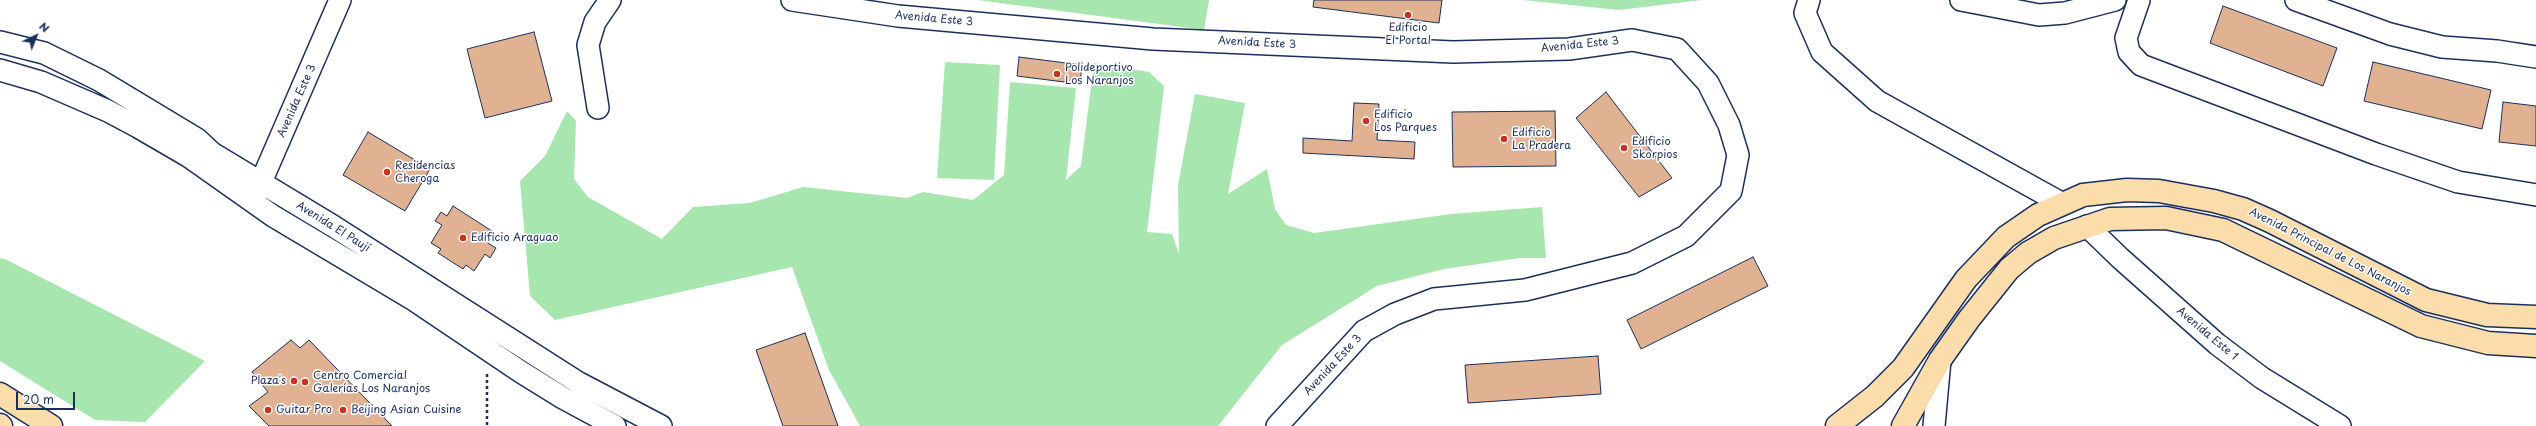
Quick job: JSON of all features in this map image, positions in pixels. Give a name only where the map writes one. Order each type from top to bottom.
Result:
[{"type":"main road","name":"Avenida Principal de Los Naranjos","points":[[1837,426],[1875,396],[1898,373],[1921,344],[1959,288],[1996,247],[2021,225],[2061,203],[2083,195],[2127,190],[2193,196],[2243,209],[2426,300],[2487,315],[2536,317]]},
{"type":"main road","points":[[1903,426],[1940,360],[1969,319],[2010,268],[2028,253],[2054,238],[2110,219],[2166,218],[2217,228],[2244,238],[2322,279],[2421,326],[2488,343],[2536,346]]},
{"type":"main road","points":[[0,394],[51,426]]},
{"type":"street","name":"Avenida Este 3","points":[[252,202],[340,0]]},
{"type":"street","points":[[598,108],[588,45],[595,22],[610,0]]},
{"type":"street","name":"Avenida Este 3","points":[[792,0],[898,16],[1160,39],[1453,52],[1570,49],[1632,40],[1677,49],[1708,83],[1729,125],[1738,155],[1731,191],[1686,236],[1632,263],[1525,290],[1434,299],[1395,314],[1364,331],[1277,426]]},
{"type":"street","points":[[1808,0],[1806,13],[1811,31],[1822,52],[1877,101],[2061,203]]},
{"type":"street","points":[[1961,0],[2039,14],[2065,13],[2114,0]]},
{"type":"street","points":[[2139,0],[2126,38],[2129,52],[2141,65],[2376,154],[2458,182],[2536,194]]},
{"type":"street","points":[[2296,0],[2390,34],[2442,47],[2496,51],[2536,57]]},
{"type":"street","name":"Avenida El Paují","points":[[0,42],[44,53],[99,80],[197,139],[212,153],[579,383],[661,426]]},
{"type":"street","name":"Avenida El Paují","points":[[0,70],[41,82],[108,111],[188,156],[252,202],[414,300],[563,398],[615,426]]},
{"type":"street","name":"Avenida Este 1","points":[[2087,226],[2120,258],[2217,344],[2262,378],[2340,426]]},
{"type":"street","points":[[1934,426],[1940,360]]},
{"type":"path","points":[[487,374],[487,426]]},
{"type":"green space","points":[[978,0],[1209,0],[1204,30]]},
{"type":"green space","points":[[1523,0],[1702,0],[1619,10]]},
{"type":"green space","points":[[945,62],[1000,65],[994,180],[937,178]]},
{"type":"green space","points":[[1094,63],[1149,72],[1164,86],[1147,232],[1172,234],[1179,254],[1178,185],[1195,94],[1245,103],[1228,194],[1267,169],[1275,209],[1286,225],[1314,233],[1451,214],[1542,207],[1546,258],[1520,258],[1444,269],[1377,286],[1282,345],[1218,426],[860,426],[829,370],[792,267],[555,320],[530,296],[520,181],[545,156],[567,111],[576,121],[574,179],[588,197],[662,239],[693,207],[750,203],[803,187],[907,198],[923,192],[973,200],[1004,175],[1010,82],[1076,88],[1066,180],[1081,166]]},
{"type":"green space","points":[[0,258],[5,259],[205,361],[145,422],[95,420],[0,361]]},
{"type":"building","name":"Edificio El Portal","points":[[1314,0],[1442,0],[1439,23],[1313,7]]},
{"type":"building","points":[[2223,6],[2337,48],[2323,86],[2210,43]]},
{"type":"building","points":[[534,32],[552,101],[485,118],[467,49]]},
{"type":"building","points":[[1019,57],[1082,65],[1080,84],[1017,76]]},
{"type":"building","points":[[2373,62],[2491,90],[2482,129],[2364,101]]},
{"type":"building","name":"Edificio Skorpios","points":[[1606,92],[1672,178],[1639,197],[1576,118]]},
{"type":"building","points":[[2503,102],[2536,106],[2536,146],[2499,142]]},
{"type":"building","name":"Edificio Los Parques","points":[[1354,103],[1379,104],[1377,140],[1415,142],[1414,159],[1303,153],[1303,138],[1352,141]]},
{"type":"building","name":"Edificio La Pradera","points":[[1555,111],[1556,166],[1453,167],[1452,112]]},
{"type":"building","name":"Residencias Cheroga","points":[[368,132],[430,169],[405,211],[343,175]]},
{"type":"building","name":"Edificio Araguao","points":[[453,206],[495,233],[488,243],[496,248],[490,258],[485,254],[474,271],[466,265],[463,269],[438,253],[441,249],[431,243],[442,225],[435,221],[441,212],[447,216]]},
{"type":"building","points":[[1753,257],[1768,286],[1641,349],[1627,320]]},
{"type":"building","points":[[805,333],[838,426],[783,426],[756,350]]},
{"type":"building","name":"Centro Comercial Galerías Los Naranjos","points":[[291,340],[300,348],[309,340],[392,426],[269,426],[249,406],[268,392],[252,372]]},
{"type":"building","points":[[1598,356],[1601,394],[1468,403],[1465,365]]},
{"type":"place","name":"Edificio El Portal","points":[[1408,15]]},
{"type":"place","name":"Polideportivo Los Naranjos","points":[[1057,74]]},
{"type":"place","name":"Edificio Los Parques","points":[[1366,121]]},
{"type":"place","name":"Edificio La Pradera","points":[[1504,139]]},
{"type":"place","name":"Edificio Skorpios","points":[[1624,148]]},
{"type":"place","name":"Residencias Cheroga","points":[[387,172]]},
{"type":"place","name":"Edificio Araguao","points":[[463,238]]},
{"type":"place","name":"Plaza's","points":[[294,381]]},
{"type":"place","name":"Centro Comercial Galerías Los Naranjos","points":[[305,382]]},
{"type":"place","name":"Guitar Pro","points":[[268,410]]},
{"type":"place","name":"Beijing Asian Cuisine","points":[[343,410]]}]
